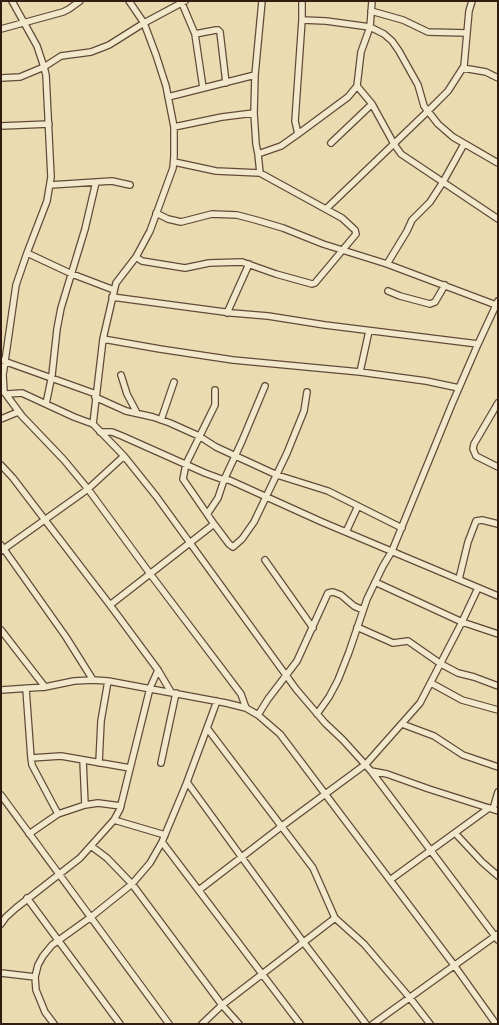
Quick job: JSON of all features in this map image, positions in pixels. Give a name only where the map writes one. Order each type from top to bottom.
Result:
[{"type":"street","points":[[12,1],[25,23],[44,67],[49,124],[51,178],[46,201],[26,252],[16,285],[3,361],[4,392],[18,412],[44,441],[64,460],[88,489],[241,694],[246,708]]},
{"type":"street","points":[[1,29],[63,12],[80,1]]},
{"type":"street","points":[[92,424],[104,339],[116,283],[136,257],[150,231],[174,162],[174,127],[168,97],[156,54],[144,23],[128,1]]},
{"type":"street","points":[[1,78],[20,77],[44,67],[61,56],[91,52],[109,46],[144,23],[183,1],[195,34],[203,88]]},
{"type":"street","points":[[260,173],[254,113],[255,75],[262,1]]},
{"type":"street","points":[[298,134],[295,121],[302,1]]},
{"type":"street","points":[[258,154],[282,146],[348,97],[357,86],[362,52],[370,27],[372,1]]},
{"type":"street","points":[[326,209],[448,91],[463,68],[468,33],[469,11],[472,1]]},
{"type":"street","points":[[371,10],[403,20],[428,32],[468,33]]},
{"type":"street","points":[[302,20],[326,21],[370,27],[384,34],[396,46],[416,80],[423,104],[443,130],[464,144],[498,163]]},
{"type":"street","points":[[195,34],[216,30],[220,32],[226,83]]},
{"type":"street","points":[[463,68],[486,72],[498,78]]},
{"type":"street","points":[[168,97],[255,75]]},
{"type":"street","points":[[357,86],[372,104],[397,150],[498,219]]},
{"type":"street","points":[[331,143],[372,104]]},
{"type":"street","points":[[174,127],[222,117],[254,113]]},
{"type":"street","points":[[1,126],[49,124]]},
{"type":"street","points":[[387,264],[412,220],[430,202],[443,182],[464,144]]},
{"type":"street","points":[[136,257],[148,262],[180,268],[189,268],[209,263],[236,262],[249,264],[276,274],[312,284],[355,235],[356,232],[342,218],[260,173],[216,171],[174,162]]},
{"type":"street","points":[[50,185],[112,181],[130,185]]},
{"type":"street","points":[[46,404],[51,379],[59,315],[85,229],[96,182]]},
{"type":"street","points":[[156,213],[168,219],[181,222],[212,214],[237,215],[283,228],[497,303],[459,388],[392,551],[375,582],[363,610],[338,680],[329,697],[317,714]]},
{"type":"street","points":[[26,252],[72,274],[114,290]]},
{"type":"street","points":[[227,313],[249,264]]},
{"type":"street","points":[[388,291],[400,296],[430,304],[435,302],[445,285]]},
{"type":"street","points":[[112,297],[227,313],[268,316],[478,344]]},
{"type":"street","points":[[360,372],[369,330]]},
{"type":"street","points":[[104,339],[233,360],[360,372],[426,381],[459,388]]},
{"type":"street","points":[[3,361],[95,396],[118,408],[160,420],[199,436],[216,447],[277,475],[322,488],[402,528]]},
{"type":"street","points":[[121,375],[127,394],[137,413]]},
{"type":"street","points":[[160,420],[174,382]]},
{"type":"street","points":[[208,513],[218,498],[224,480],[236,456],[265,386]]},
{"type":"street","points":[[215,390],[215,404],[186,464],[183,479],[208,513],[214,524],[232,546],[235,546],[242,539],[250,527],[277,475],[306,406],[307,392]]},
{"type":"street","points":[[4,392],[22,393],[92,424],[124,456],[151,490],[286,676],[317,714],[366,764],[497,937],[454,965],[373,1024]]},
{"type":"street","points":[[498,402],[474,444],[473,449],[476,456],[498,467]]},
{"type":"street","points":[[1,420],[18,412]]},
{"type":"street","points":[[100,432],[112,432],[224,480],[230,480],[322,522],[459,578],[498,596]]},
{"type":"street","points":[[93,680],[66,637],[2,548],[45,520],[88,489],[124,456]]},
{"type":"street","points":[[1,465],[110,605],[174,693],[161,763]]},
{"type":"street","points":[[346,532],[358,506]]},
{"type":"street","points":[[459,578],[468,542],[476,521],[479,520],[498,524]]},
{"type":"street","points":[[110,605],[214,524]]},
{"type":"street","points":[[265,560],[313,628]]},
{"type":"street","points":[[375,582],[462,622],[498,634]]},
{"type":"street","points":[[199,890],[240,857],[366,764],[420,702],[441,664],[478,588]]},
{"type":"street","points":[[258,715],[268,698],[301,655],[328,593],[333,592],[340,595],[354,606],[363,610]]},
{"type":"street","points":[[357,627],[393,643],[408,641],[441,664],[458,673],[498,686]]},
{"type":"street","points":[[1,630],[45,687]]},
{"type":"street","points":[[1,924],[6,917],[27,898],[80,858],[114,820],[121,806],[150,688],[158,670]]},
{"type":"street","points":[[1,690],[45,687],[74,681],[108,681],[217,701],[246,708],[258,715],[280,734],[454,965],[496,1024]]},
{"type":"street","points":[[99,763],[101,721],[108,681]]},
{"type":"street","points":[[431,683],[462,700],[498,710]]},
{"type":"street","points":[[26,689],[32,765],[58,814]]},
{"type":"street","points":[[54,1024],[40,1001],[36,990],[35,977],[38,965],[52,945],[91,917],[132,884],[150,863],[165,836],[217,701]]},
{"type":"street","points":[[402,724],[434,736],[463,755],[498,767]]},
{"type":"street","points":[[207,728],[316,872],[334,918],[364,944],[430,1024]]},
{"type":"street","points":[[31,758],[61,756],[130,768]]},
{"type":"street","points":[[83,760],[85,804]]},
{"type":"street","points":[[371,771],[387,774],[493,810]]},
{"type":"street","points":[[187,782],[240,857],[366,1024]]},
{"type":"street","points":[[390,880],[454,833],[493,810],[498,792]]},
{"type":"street","points":[[1,795],[169,1024]]},
{"type":"street","points":[[29,834],[58,814],[85,804],[98,803],[121,806]]},
{"type":"street","points":[[114,820],[165,836]]},
{"type":"street","points":[[454,833],[498,876]]},
{"type":"street","points":[[162,842],[300,1024]]},
{"type":"street","points":[[91,846],[107,858],[132,884],[222,1004],[239,1024]]},
{"type":"street","points":[[27,898],[120,1024]]},
{"type":"street","points":[[202,1024],[222,1004],[304,943],[334,918]]},
{"type":"street","points":[[1,973],[35,977]]}]
